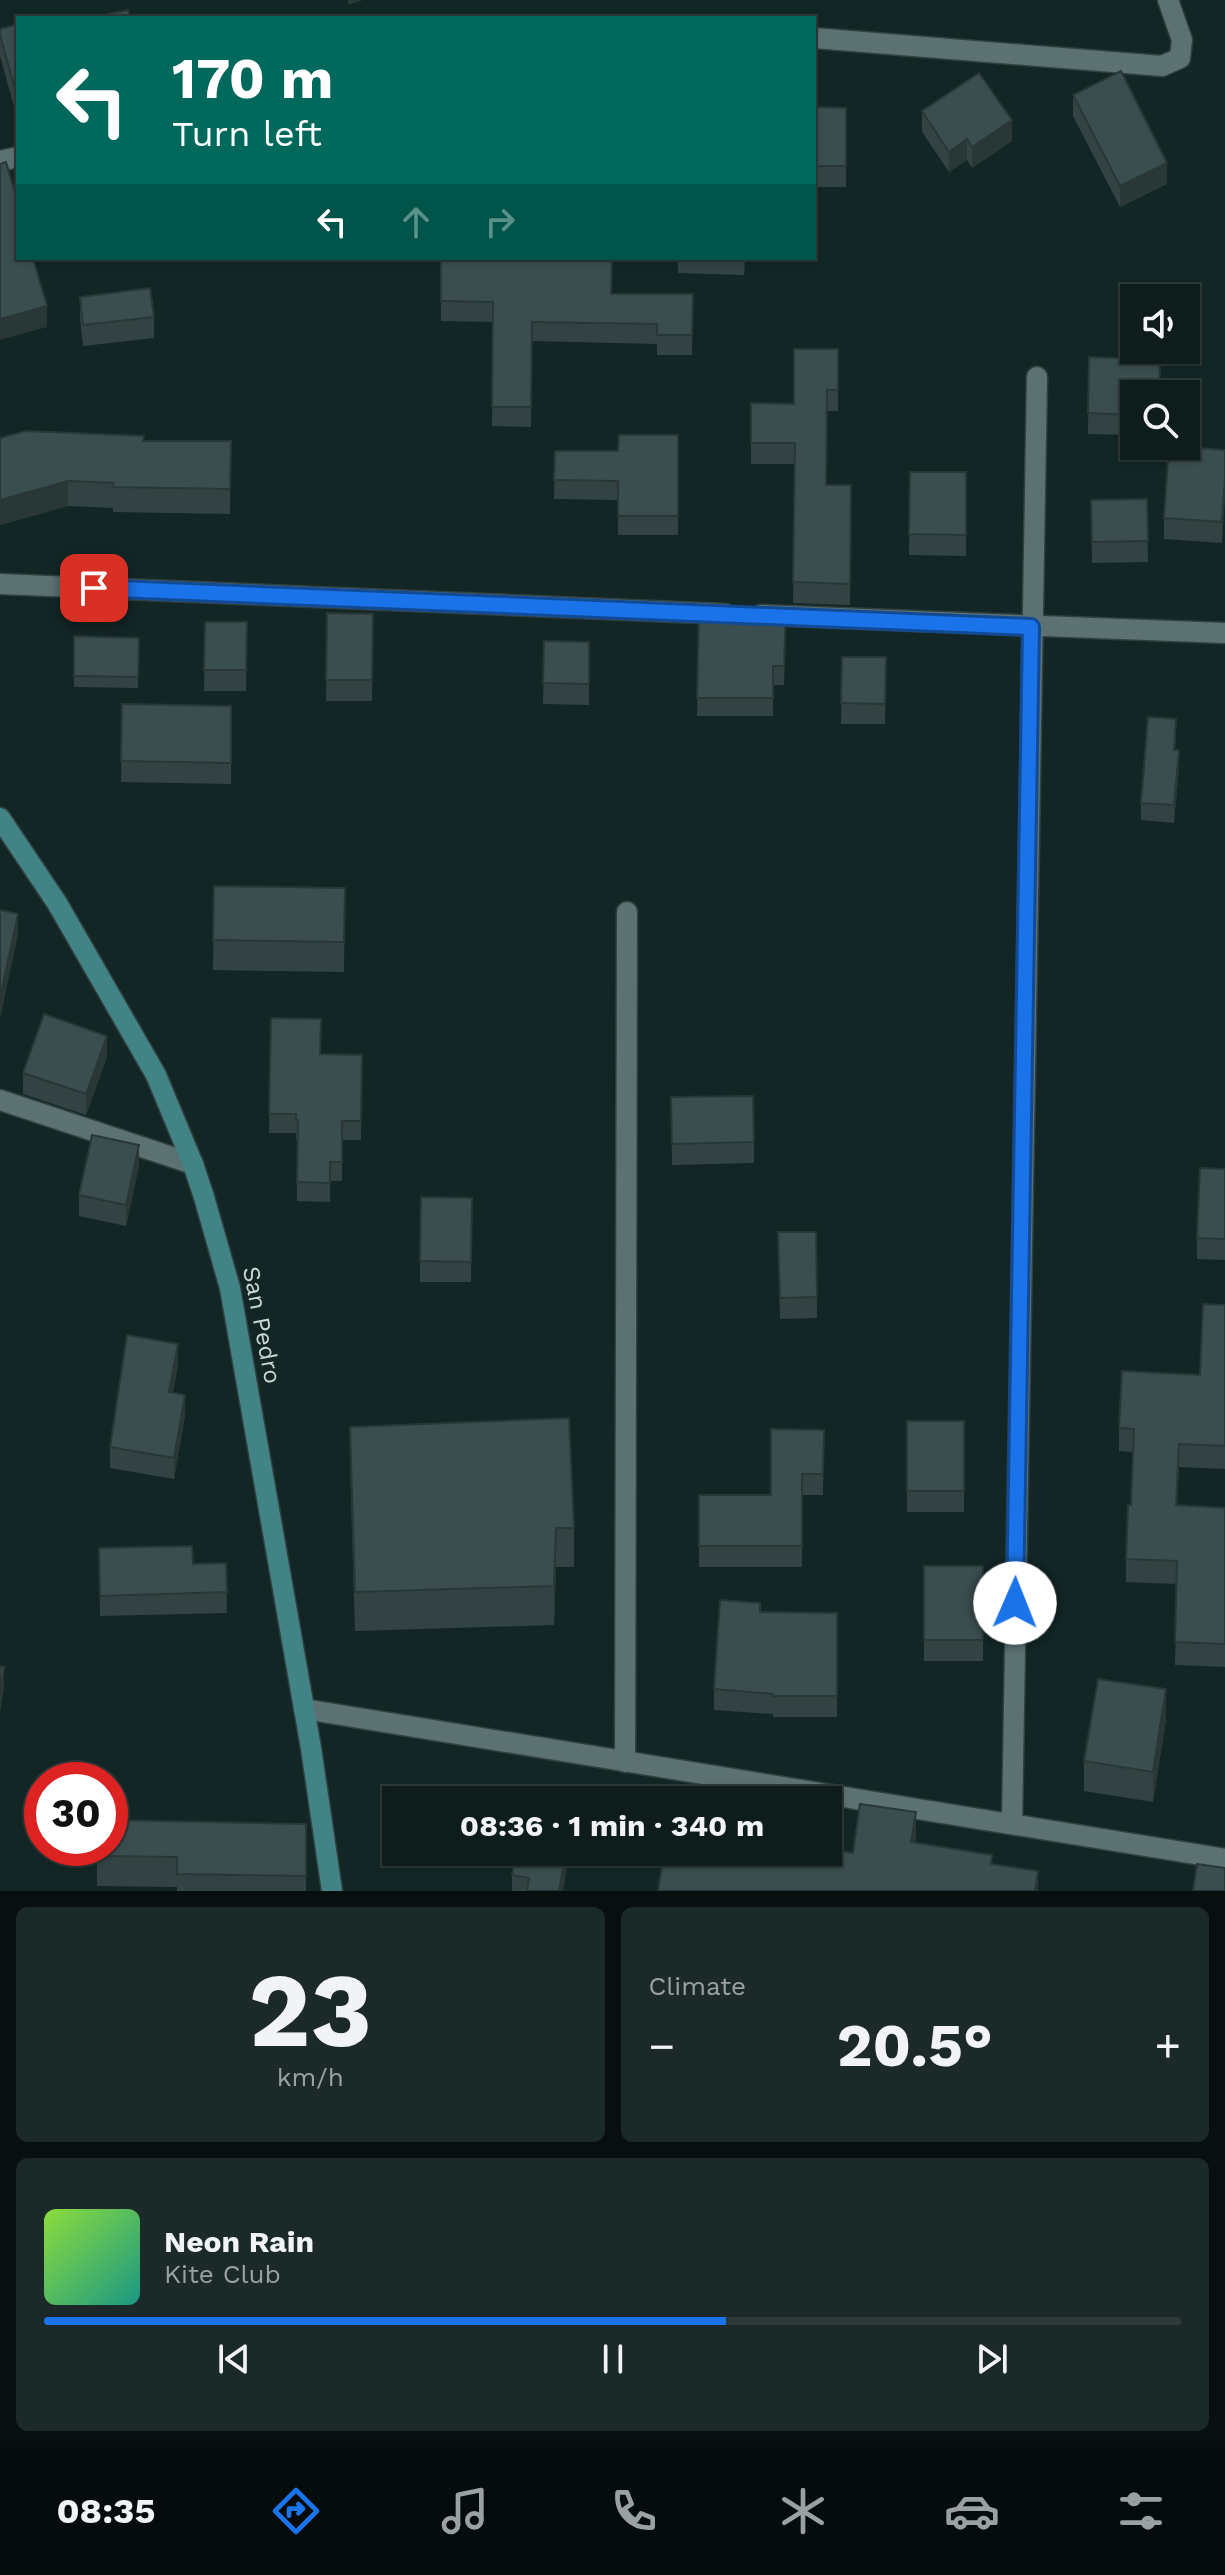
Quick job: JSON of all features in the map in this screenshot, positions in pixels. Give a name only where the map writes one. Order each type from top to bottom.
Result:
[{"type":"main road","name":"San Pedro","points":[[0,818],[57,903],[156,1075],[193,1164],[230,1288],[304,1709],[332,1891]]},
{"type":"street","points":[[816,38],[1162,66],[1180,58],[1182,40],[1168,0]]},
{"type":"street","points":[[1012,1823],[1037,377]]},
{"type":"street","points":[[0,584],[1225,633]]},
{"type":"street","points":[[625,1762],[627,912]]},
{"type":"street","points":[[0,1100],[193,1164]]},
{"type":"street","points":[[304,1709],[1225,1859]]},
{"type":"building","points":[[128,10],[130,16],[100,16]]},
{"type":"building","points":[[16,25],[16,92],[0,35],[0,29]]},
{"type":"building","points":[[1121,71],[1167,163],[1120,186],[1073,95]]},
{"type":"building","points":[[979,73],[1012,120],[972,147],[967,139],[949,152],[922,111]]},
{"type":"building","points":[[816,107],[846,108],[846,166],[816,166]]},
{"type":"building","points":[[6,162],[16,196],[16,260],[34,260],[47,306],[0,319],[0,164]]},
{"type":"building","points":[[441,260],[612,260],[611,294],[693,294],[692,335],[657,335],[657,324],[532,322],[531,407],[492,407],[493,302],[441,301]]},
{"type":"building","points":[[150,288],[154,317],[83,325],[80,297]]},
{"type":"building","points":[[794,349],[838,349],[838,390],[827,390],[826,485],[851,485],[850,584],[793,582],[795,443],[751,443],[751,403],[794,404]]},
{"type":"building","points":[[1089,357],[1120,358],[1120,364],[1160,364],[1159,380],[1120,380],[1120,414],[1088,413]]},
{"type":"building","points":[[26,431],[144,436],[143,441],[231,441],[230,489],[113,487],[114,483],[68,481],[0,500],[0,438]]},
{"type":"building","points":[[619,435],[678,435],[678,516],[618,516],[618,481],[554,480],[555,451],[618,451]]},
{"type":"building","points":[[1200,448],[1225,450],[1222,522],[1164,518],[1168,460],[1200,460]]},
{"type":"building","points":[[910,472],[966,472],[966,535],[909,534]]},
{"type":"building","points":[[1147,499],[1148,541],[1092,542],[1091,500]]},
{"type":"building","points":[[699,609],[786,610],[784,666],[773,666],[773,698],[697,698]]},
{"type":"building","points":[[327,613],[373,614],[372,680],[326,680]]},
{"type":"building","points":[[205,622],[247,622],[246,670],[204,670]]},
{"type":"building","points":[[74,636],[139,638],[138,677],[74,676]]},
{"type":"building","points":[[544,641],[589,642],[589,684],[543,683]]},
{"type":"building","points":[[842,657],[886,657],[885,704],[841,703]]},
{"type":"building","points":[[122,704],[231,706],[231,763],[121,761]]},
{"type":"building","points":[[1148,717],[1176,719],[1174,750],[1179,750],[1174,805],[1141,803]]},
{"type":"building","points":[[214,886],[345,888],[344,942],[213,940]]},
{"type":"building","points":[[0,910],[18,914],[0,998]]},
{"type":"building","points":[[44,1014],[107,1036],[86,1094],[23,1073]]},
{"type":"building","points":[[271,1018],[321,1019],[320,1054],[362,1055],[361,1121],[342,1121],[342,1162],[330,1162],[330,1183],[297,1182],[296,1114],[269,1114]]},
{"type":"building","points":[[753,1096],[754,1142],[672,1144],[671,1097]]},
{"type":"building","points":[[92,1135],[139,1145],[126,1205],[79,1195]]},
{"type":"building","points":[[1200,1168],[1225,1169],[1225,1239],[1197,1238]]},
{"type":"building","points":[[421,1197],[472,1198],[471,1262],[420,1261]]},
{"type":"building","points":[[778,1232],[816,1232],[817,1297],[780,1298]]},
{"type":"building","points":[[1203,1304],[1225,1305],[1225,1446],[1179,1444],[1176,1505],[1225,1508],[1225,1644],[1175,1642],[1177,1561],[1126,1559],[1134,1429],[1119,1428],[1122,1371],[1200,1375]]},
{"type":"building","points":[[127,1335],[178,1344],[169,1392],[185,1395],[174,1458],[110,1447]]},
{"type":"building","points":[[569,1418],[574,1528],[556,1528],[554,1586],[355,1592],[350,1427]]},
{"type":"building","points":[[907,1421],[964,1421],[964,1491],[907,1491]]},
{"type":"building","points":[[771,1429],[824,1430],[823,1474],[802,1474],[802,1546],[699,1546],[699,1495],[771,1495]]},
{"type":"building","points":[[192,1546],[193,1564],[226,1563],[227,1592],[100,1596],[99,1548]]},
{"type":"building","points":[[924,1566],[983,1566],[983,1640],[924,1640]]},
{"type":"building","points":[[720,1600],[760,1603],[760,1612],[837,1613],[837,1696],[773,1696],[714,1689]]},
{"type":"building","points":[[0,1666],[4,1667],[0,1692]]},
{"type":"building","points":[[1098,1679],[1166,1689],[1153,1772],[1084,1761]]},
{"type":"building","points":[[860,1804],[916,1812],[911,1842],[992,1855],[991,1864],[1038,1871],[1035,1891],[658,1891],[662,1866],[842,1866],[842,1851],[853,1853]]},
{"type":"building","points":[[128,1820],[306,1824],[306,1876],[177,1874],[177,1857],[128,1856]]},
{"type":"building","points":[[1197,1864],[1225,1868],[1225,1891],[1193,1891]]},
{"type":"building","points":[[513,1866],[563,1866],[559,1891],[527,1891],[529,1878],[512,1875]]},
{"type":"route","points":[[94,588],[1031,627],[1015,1603]]}]
